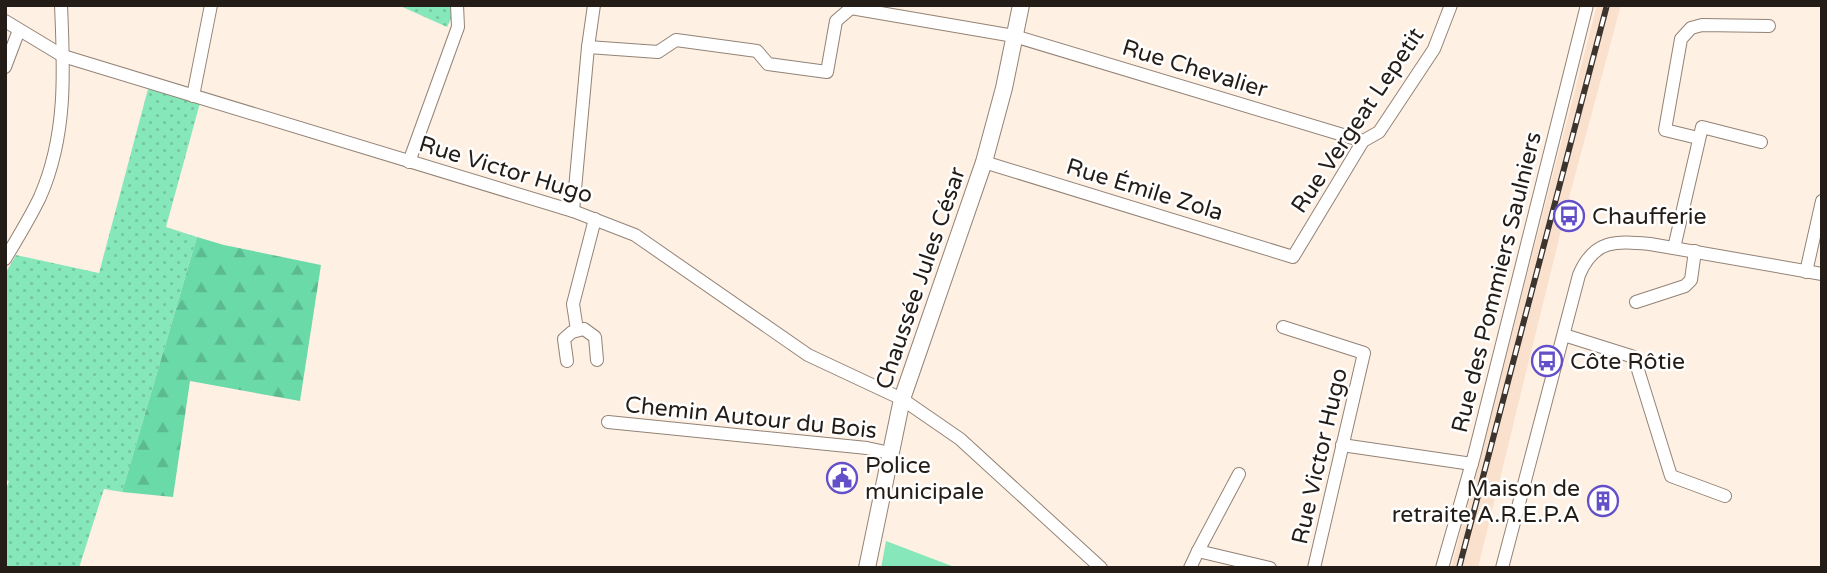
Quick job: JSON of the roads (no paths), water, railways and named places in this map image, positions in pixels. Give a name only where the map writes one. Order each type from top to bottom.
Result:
[{"type":"street","points":[[5,259],[39,198],[50,170],[57,140],[63,96],[61,5]]},
{"type":"street","points":[[193,96],[211,5]]},
{"type":"street","points":[[410,162],[458,27],[457,5]]},
{"type":"street","points":[[573,211],[594,5]]},
{"type":"street","name":"Chaussée Jules César","points":[[867,568],[902,399],[984,162],[1004,88],[1021,5]]},
{"type":"street","name":"Rue Vergeat Lepetit","points":[[1293,257],[1363,141],[1379,132],[1434,49],[1451,5]]},
{"type":"street","name":"Rue des Pommiers Saulniers","points":[[1442,568],[1472,464],[1587,5]]},
{"type":"street","name":"Rue Chevalier","points":[[588,47],[658,52],[676,40],[757,51],[768,64],[827,72],[836,21],[844,17],[850,8],[1014,36],[1363,141]]},
{"type":"street","name":"Rue Victor Hugo","points":[[5,21],[63,56],[573,211],[635,235],[808,355],[902,399],[960,439],[1101,568]]},
{"type":"street","points":[[1698,138],[1665,130],[1681,39],[1691,28],[1702,25],[1769,26]]},
{"type":"street","points":[[5,67],[19,30]]},
{"type":"street","points":[[1674,248],[1702,127],[1761,142]]},
{"type":"street","name":"Rue Émile Zola","points":[[984,162],[1293,257]]},
{"type":"street","points":[[1806,272],[1822,201]]},
{"type":"street","points":[[577,330],[573,304],[595,219]]},
{"type":"street","points":[[1502,568],[1579,275],[1586,258],[1598,249],[1618,242],[1650,244],[1822,274]]},
{"type":"street","points":[[1636,302],[1685,286],[1691,281],[1695,251]]},
{"type":"street","name":"Rue Victor Hugo","points":[[1283,327],[1364,353],[1314,568]]},
{"type":"street","points":[[567,361],[564,339],[577,330],[584,330],[595,337],[597,360]]},
{"type":"street","points":[[1564,335],[1634,357],[1671,476],[1725,496]]},
{"type":"street","name":"Chemin Autour du Bois","points":[[608,422],[867,448],[890,453]]},
{"type":"street","points":[[1342,445],[1472,464]]},
{"type":"street","points":[[1190,568],[1239,474]]},
{"type":"street","points":[[1198,551],[1270,568]]},
{"type":"railway","points":[[1459,568],[1607,5]]},
{"type":"place","name":"Chaufferie","points":[[1569,216]]},
{"type":"place","name":"Côte Rôtie","points":[[1547,361]]},
{"type":"place","name":"Police municipale","points":[[842,478]]},
{"type":"place","name":"Maison de retraite A.R.E.P.A","points":[[1603,501]]}]
